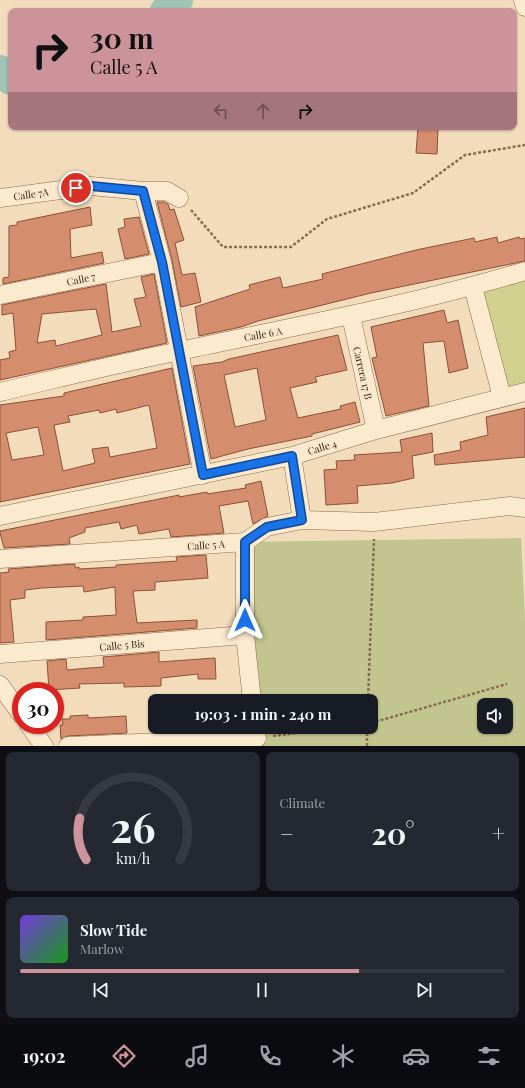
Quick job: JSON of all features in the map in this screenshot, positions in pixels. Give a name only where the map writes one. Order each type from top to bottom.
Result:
[{"type":"street","points":[[523,0],[525,6]]},
{"type":"street","name":"Calle 7A","points":[[0,198],[91,186],[143,191],[167,191],[179,198]]},
{"type":"street","points":[[143,191],[162,262],[203,475]]},
{"type":"street","name":"Calle 7","points":[[0,295],[162,262]]},
{"type":"street","name":"Calle 6 A","points":[[0,392],[180,351],[351,316],[473,287],[525,271]]},
{"type":"street","points":[[473,287],[502,397]]},
{"type":"street","name":"Carrera 17 B","points":[[351,316],[376,430]]},
{"type":"street","name":"Calle 4","points":[[0,516],[292,456],[376,430],[525,392]]},
{"type":"street","points":[[292,456],[302,520]]},
{"type":"street","points":[[251,694],[245,635],[245,542],[267,527],[302,520],[374,522],[510,506],[525,508]]},
{"type":"street","name":"Calle 5 A","points":[[0,559],[245,542]]},
{"type":"street","name":"Calle 5 Bis","points":[[0,654],[245,635]]},
{"type":"street","points":[[0,685],[12,702]]},
{"type":"street","points":[[35,734],[44,746]]},
{"type":"street","points":[[68,746],[256,737]]},
{"type":"path","points":[[179,198],[223,247],[291,247],[326,219],[413,193],[465,155],[525,145]]},
{"type":"path","points":[[368,694],[374,522]]},
{"type":"path","points":[[378,721],[506,684]]},
{"type":"path","points":[[256,737],[282,734]]},
{"type":"path","points":[[367,734],[367,746]]},
{"type":"green space","points":[[525,271],[525,392],[502,397],[473,287]]},
{"type":"green space","points":[[521,538],[525,618],[525,746],[254,746],[253,734],[378,734],[378,694],[250,694],[245,542]]},
{"type":"building","points":[[418,130],[438,130],[437,154],[416,153]]},
{"type":"building","points":[[157,202],[164,202],[168,204],[170,210],[174,209],[184,240],[175,243],[182,275],[195,273],[201,302],[181,307],[172,260]]},
{"type":"building","points":[[90,207],[92,225],[70,229],[71,258],[102,252],[104,263],[3,284],[3,278],[9,277],[9,226],[17,225],[17,222]]},
{"type":"building","points":[[139,217],[149,254],[125,259],[118,229],[125,227],[124,219]]},
{"type":"building","points":[[497,237],[498,243],[519,237],[520,239],[525,238],[525,261],[371,293],[258,321],[241,327],[199,336],[195,307],[250,289],[249,285],[280,277],[283,288],[323,279],[322,274],[416,250],[474,238],[475,242]]},
{"type":"building","points":[[154,274],[167,343],[0,380],[0,360],[10,358],[9,352],[16,350],[13,313],[2,315],[2,305],[106,284],[112,332],[141,326],[134,299],[146,297],[141,277]],"holes":[[[96,309],[102,335],[56,346],[55,340],[37,343],[42,314]]]},
{"type":"building","points":[[444,310],[447,323],[458,320],[468,368],[449,373],[444,341],[423,343],[429,406],[386,416],[372,358],[377,357],[371,327]]},
{"type":"building","points":[[338,335],[347,370],[315,377],[317,382],[290,388],[298,418],[341,409],[340,406],[355,402],[360,422],[312,434],[312,436],[248,449],[211,459],[193,366],[222,362],[229,359]],"holes":[[[257,368],[266,420],[235,427],[224,375]]]},
{"type":"building","points":[[172,368],[190,464],[0,502],[0,405],[64,396],[64,393]],"holes":[[[149,405],[157,448],[110,457],[108,447],[92,449],[95,463],[63,471],[54,425],[70,422],[68,416],[99,410],[100,413],[116,409],[117,413]],[[38,427],[44,455],[12,460],[6,433]]]},
{"type":"building","points":[[525,408],[525,457],[435,465],[434,455],[461,450],[460,442],[488,435],[486,417]]},
{"type":"building","points":[[432,433],[433,452],[412,456],[414,478],[392,483],[357,486],[358,503],[326,505],[324,470],[337,469],[336,461],[355,460],[354,455],[402,452],[400,440]]},
{"type":"building","points":[[261,481],[268,516],[253,524],[248,501],[219,506],[224,533],[171,537],[169,529],[139,534],[137,525],[121,529],[119,522],[85,528],[85,532],[69,538],[70,544],[4,548],[0,533],[0,531],[179,495],[179,497],[207,492],[207,494],[246,488],[245,485]]},
{"type":"building","points":[[206,555],[208,578],[155,582],[155,590],[133,591],[137,623],[197,620],[197,628],[46,640],[46,622],[83,620],[83,617],[116,615],[115,587],[84,592],[83,586],[42,588],[25,590],[25,598],[10,600],[14,642],[0,643],[0,573],[9,572],[8,569],[75,564],[75,568],[79,567],[79,569],[116,567],[116,565],[177,561],[176,557]]},
{"type":"building","points":[[159,652],[159,662],[215,658],[216,679],[198,679],[198,674],[161,678],[161,686],[124,687],[124,683],[79,684],[80,688],[64,689],[64,682],[48,682],[47,661],[66,659],[67,670],[104,667],[103,657]]},
{"type":"building","points":[[88,715],[88,718],[126,716],[127,733],[68,736],[61,739],[61,734],[64,734],[64,719],[70,719],[70,716]]},
{"type":"waterway","points":[[169,8],[177,0]]},
{"type":"waterway","points":[[0,71],[8,77]]},
{"type":"route","points":[[76,188],[91,186],[143,191],[162,262],[203,475],[292,456],[302,520],[267,527],[245,542],[245,620]]}]
